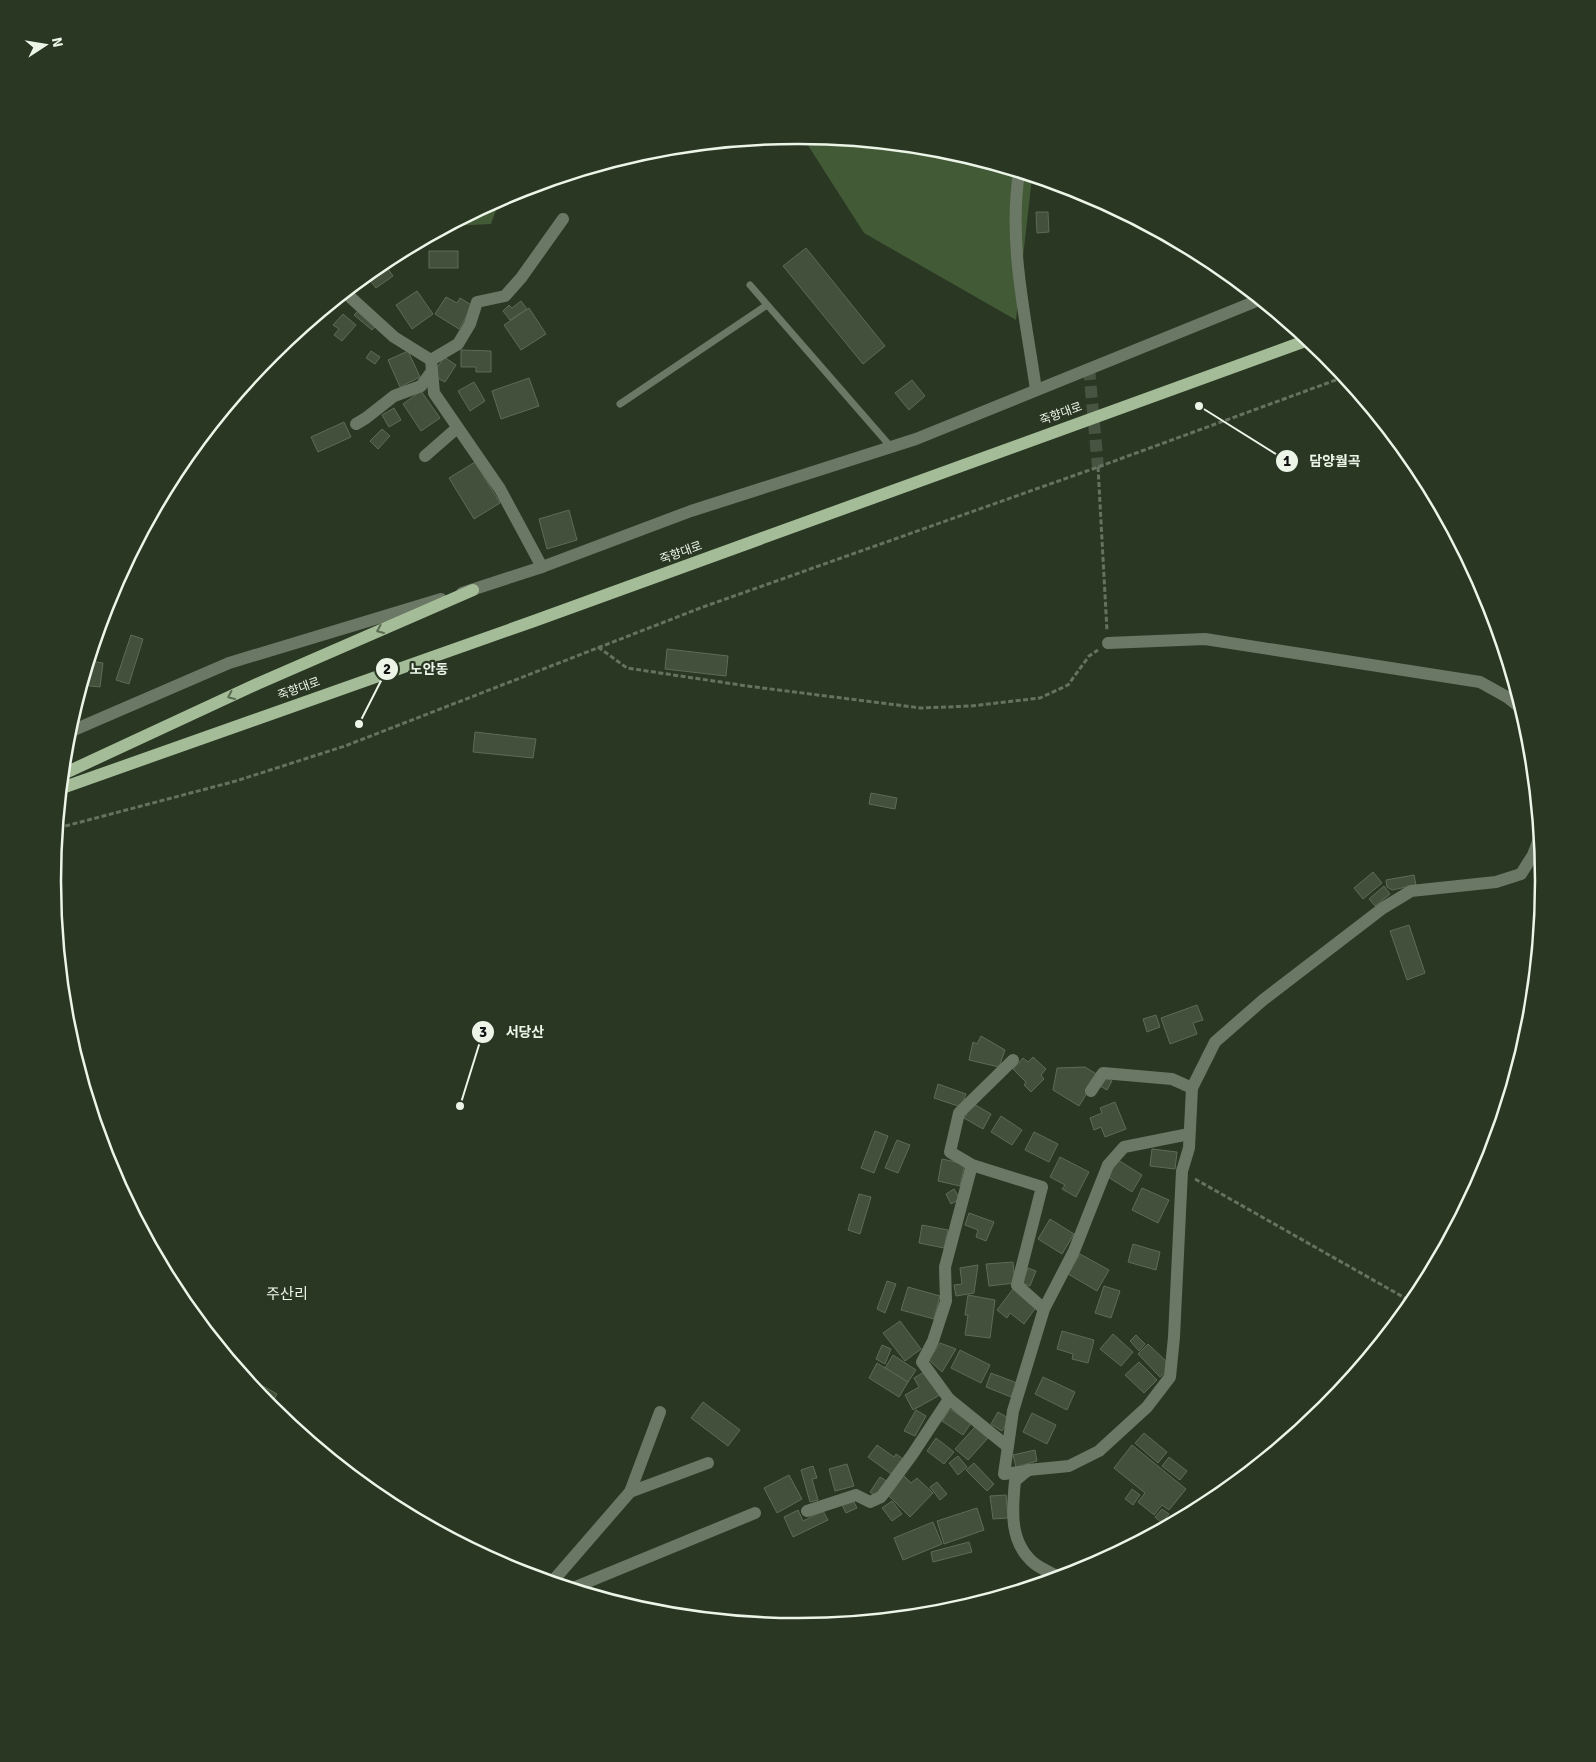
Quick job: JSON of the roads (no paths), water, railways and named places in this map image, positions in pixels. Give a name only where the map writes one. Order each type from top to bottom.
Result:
[{"type":"main road","name":"죽향대로","points":[[68,786],[544,617],[1301,343]]},
{"type":"main road","points":[[70,771],[257,684],[472,590]]},
{"type":"street","points":[[1018,178],[1016,190],[1016,246],[1036,390]]},
{"type":"street","points":[[356,424],[394,396],[421,386],[431,366],[458,344],[470,324],[477,302],[505,296],[521,278],[563,219]]},
{"type":"street","points":[[349,296],[394,337],[431,366],[434,393],[456,428],[500,489],[542,567]]},
{"type":"street","points":[[77,729],[229,663],[472,590],[542,567],[690,511],[916,439],[1254,302]]},
{"type":"street","points":[[425,456],[456,428]]},
{"type":"street","points":[[1108,643],[1205,639],[1480,682],[1513,701]]},
{"type":"street","points":[[1189,1134],[1124,1147],[1108,1165],[1074,1251],[1044,1309],[1012,1411],[1004,1474],[1069,1466],[1099,1451],[1147,1407],[1170,1377],[1174,1337],[1182,1171],[1189,1148],[1192,1088],[1215,1042],[1262,1000],[1383,908],[1411,892],[1496,882],[1521,874],[1534,853]]},
{"type":"street","points":[[1013,1060],[959,1113],[950,1152],[972,1166],[1042,1187],[1017,1285],[1044,1309]]},
{"type":"street","points":[[1091,1091],[1103,1073],[1172,1079],[1192,1088]]},
{"type":"street","points":[[972,1166],[945,1266],[946,1301],[933,1341],[922,1362],[949,1399],[1007,1446]]},
{"type":"street","points":[[807,1511],[856,1495],[870,1502],[881,1497],[912,1455],[949,1399]]},
{"type":"street","points":[[556,1577],[630,1492],[660,1412]]},
{"type":"street","points":[[630,1492],[708,1462]]},
{"type":"street","points":[[1028,1470],[1014,1482],[1012,1517],[1018,1546],[1035,1564],[1051,1573]]},
{"type":"street","points":[[580,1585],[755,1513]]},
{"type":"lane","points":[[750,285],[891,447]]},
{"type":"lane","points":[[620,404],[767,305]]},
{"type":"tunnel","points":[[1089,368],[1098,467]]},
{"type":"place","name":"담양월곡","points":[[1199,406]]},
{"type":"place","name":"노안동","points":[[359,724]]},
{"type":"place","name":"서당산","points":[[460,1106]]},
{"type":"district","name":"주산리","points":[[287,1294]]}]
